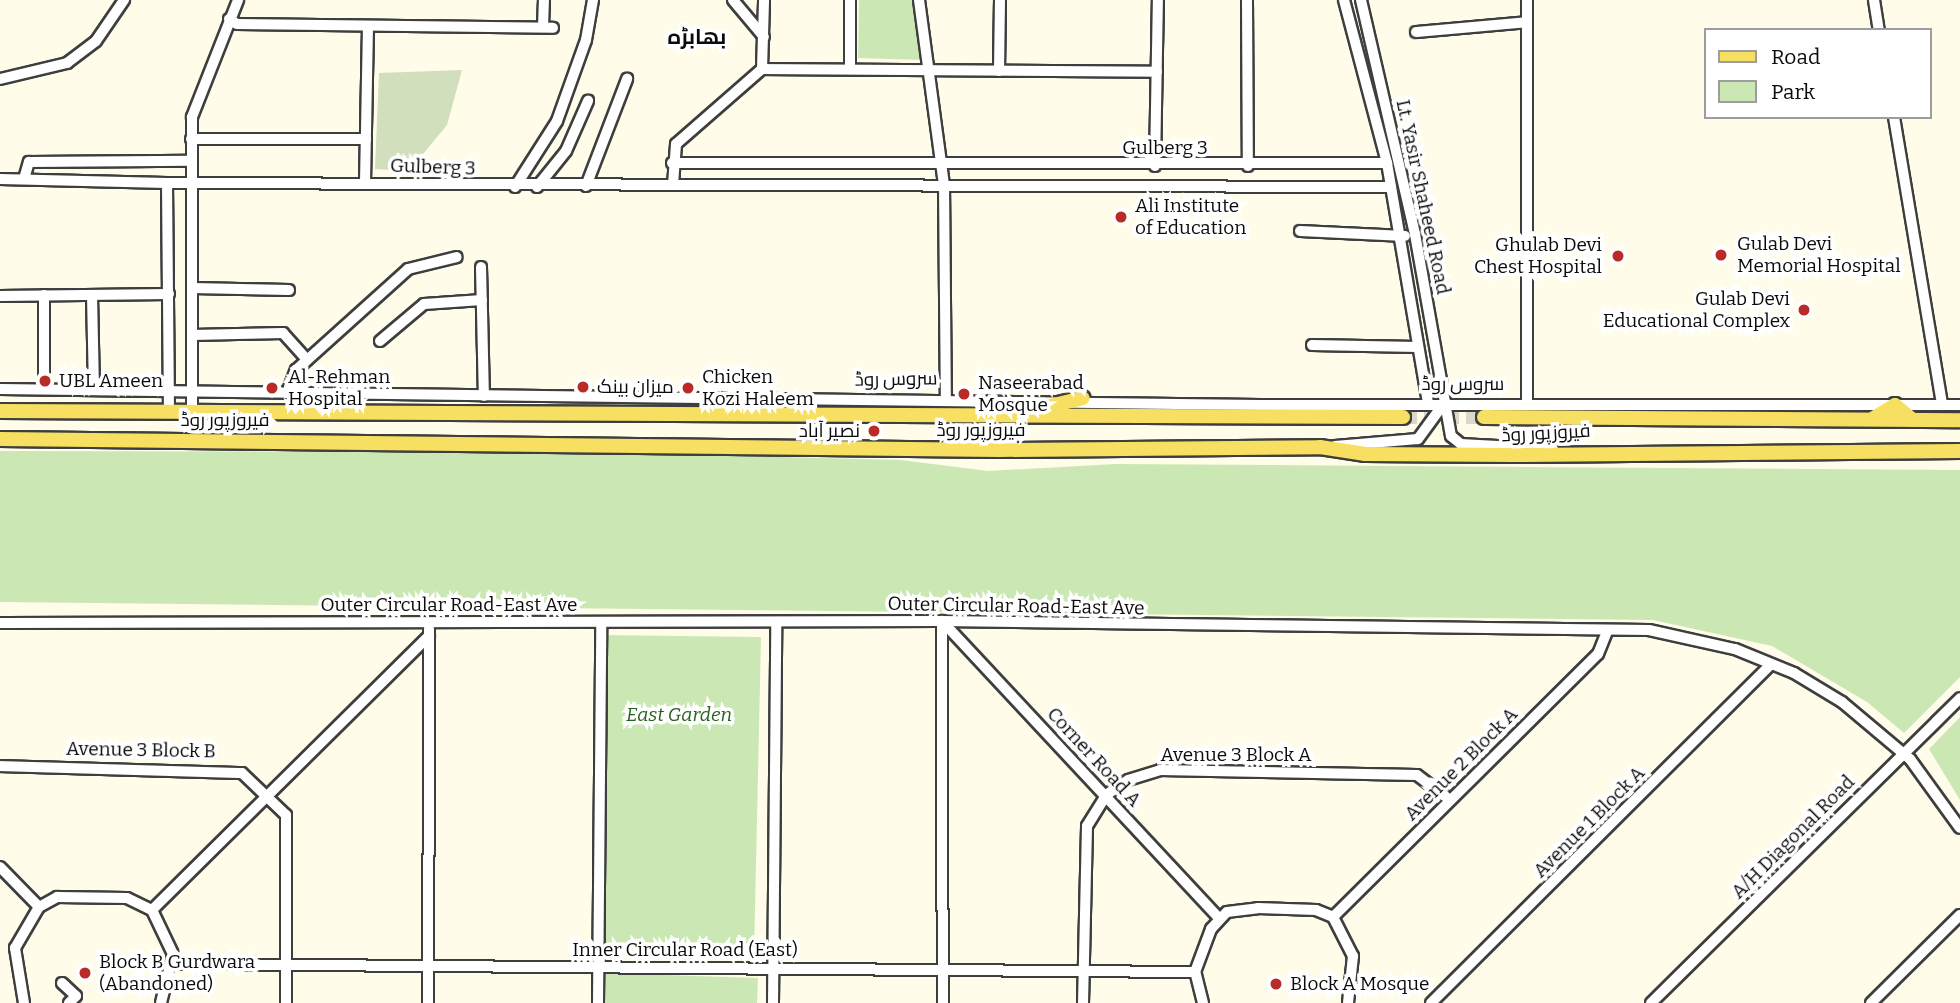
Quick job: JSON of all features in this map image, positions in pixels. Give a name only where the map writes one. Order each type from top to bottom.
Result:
[{"type":"main road","points":[[1012,416],[1083,398]]},
{"type":"main road","points":[[1871,420],[1895,405],[1913,420]]},
{"type":"main road","name":"فیروزپور روڈ","points":[[0,411],[1403,417]]},
{"type":"main road","name":"فیروزپور روڈ","points":[[1484,417],[1960,420]]},
{"type":"main road","name":"فیروزپور روڈ","points":[[0,439],[999,450],[1320,447],[1365,454],[1559,450],[1960,451]]},
{"type":"street","points":[[0,79],[67,63],[96,41],[124,0]]},
{"type":"street","points":[[192,411],[191,139],[200,86],[238,0]]},
{"type":"street","points":[[229,19],[237,24],[548,27],[544,0]]},
{"type":"street","points":[[515,187],[557,121],[586,40],[593,0]]},
{"type":"street","points":[[733,0],[764,37]]},
{"type":"street","points":[[762,69],[764,0]]},
{"type":"street","points":[[850,0],[850,69]]},
{"type":"street","points":[[919,0],[943,164],[946,396]]},
{"type":"street","points":[[999,71],[1000,0]]},
{"type":"street","points":[[1155,166],[1157,0]]},
{"type":"street","points":[[1247,0],[1248,166]]},
{"type":"street","points":[[1344,0],[1387,163],[1428,402]]},
{"type":"street","name":"Lt. Yasir Shaheed Road","points":[[1361,0],[1415,234],[1445,402],[1456,442],[1559,450]]},
{"type":"street","points":[[1527,0],[1527,401]]},
{"type":"street","points":[[1874,0],[1880,28]]},
{"type":"street","points":[[1416,32],[1527,22]]},
{"type":"street","points":[[365,182],[368,26]]},
{"type":"street","points":[[673,185],[672,163],[676,144],[762,69],[1157,72]]},
{"type":"street","points":[[586,187],[627,79]]},
{"type":"street","points":[[537,187],[566,151],[588,101]]},
{"type":"street","points":[[1894,119],[1942,405]]},
{"type":"street","points":[[191,139],[366,139]]},
{"type":"street","points":[[24,179],[29,162],[192,161]]},
{"type":"street","name":"Gulberg 3","points":[[672,163],[1248,166],[1387,163]]},
{"type":"street","name":"Gulberg 3","points":[[0,179],[167,183],[365,182],[515,187],[944,184],[1391,187]]},
{"type":"street","points":[[167,183],[169,411]]},
{"type":"street","points":[[1300,231],[1399,237],[1415,234]]},
{"type":"street","points":[[287,393],[307,360],[408,269],[457,257]]},
{"type":"street","points":[[481,267],[484,396]]},
{"type":"street","points":[[192,288],[289,290]]},
{"type":"street","points":[[0,296],[169,294]]},
{"type":"street","points":[[44,295],[44,389]]},
{"type":"street","points":[[92,295],[94,389]]},
{"type":"street","points":[[380,341],[424,304],[482,300]]},
{"type":"street","points":[[1417,335],[1432,328]]},
{"type":"street","points":[[192,335],[283,333],[307,360]]},
{"type":"street","points":[[1312,345],[1418,347]]},
{"type":"street","points":[[1422,363],[1438,365]]},
{"type":"street","name":"سروس روڈ","points":[[0,389],[484,396],[946,396],[1960,405]]},
{"type":"street","points":[[1320,447],[1418,439],[1445,402]]},
{"type":"street","points":[[942,621],[943,1003]]},
{"type":"street","name":"Outer Circular Road-East Ave","points":[[0,623],[942,621],[1686,635],[1770,664],[1842,702],[1903,752],[1960,828]]},
{"type":"street","name":"Corner Road A","points":[[942,621],[1219,918]]},
{"type":"street","points":[[598,1003],[601,622]]},
{"type":"street","points":[[428,1003],[429,623]]},
{"type":"street","points":[[773,1003],[775,623]]},
{"type":"street","name":"Avenue 2 Block A","points":[[1333,918],[1598,654],[1607,632]]},
{"type":"street","points":[[152,910],[429,636]]},
{"type":"street","name":"Avenue 1 Block A","points":[[1431,1003],[1770,664]]},
{"type":"street","name":"A/H Diagonal Road","points":[[1651,1003],[1960,698]]},
{"type":"street","name":"Avenue 3 Block B","points":[[0,766],[233,769],[267,795],[288,825],[286,1003]]},
{"type":"street","name":"Avenue 3 Block A","points":[[1106,795],[1160,770],[1417,775],[1450,800]]},
{"type":"street","points":[[1083,1003],[1087,826],[1106,795]]},
{"type":"street","points":[[0,867],[39,907]]},
{"type":"street","points":[[24,1003],[15,947],[39,907],[57,897],[127,898],[152,910],[174,964],[161,1003]]},
{"type":"street","points":[[1203,1003],[1195,972],[1219,918],[1258,908],[1308,909],[1333,918],[1353,956],[1348,1003]]},
{"type":"street","points":[[1871,1003],[1960,915]]},
{"type":"street","name":"Inner Circular Road (East)","points":[[174,964],[1083,968],[1195,972]]},
{"type":"street","points":[[62,983],[76,996],[69,1003]]},
{"type":"green space","points":[[859,0],[914,0],[923,60],[858,58]]},
{"type":"green space","points":[[462,70],[447,125],[409,171],[375,169],[379,73]]},
{"type":"green space","points":[[0,451],[583,452],[901,460],[988,471],[1116,464],[1960,470],[1960,677],[1904,733],[1867,702],[1772,646],[1653,620],[0,602]]},
{"type":"green space","name":"East Garden","points":[[599,635],[761,637],[754,954],[605,951]]},
{"type":"green space","points":[[1960,717],[1960,800],[1929,749]]},
{"type":"green space","points":[[602,973],[758,978],[757,1003],[602,1003]]},
{"type":"tunnel","points":[[1403,417],[1484,417]]},
{"type":"place","name":"Ali Institute of Education","points":[[1121,217]]},
{"type":"place","name":"Gulab Devi Memorial Hospital","points":[[1721,255]]},
{"type":"place","name":"Ghulab Devi Chest Hospital","points":[[1618,256]]},
{"type":"place","name":"Gulab Devi Educational Complex","points":[[1804,310]]},
{"type":"place","name":"UBL Ameen","points":[[45,381]]},
{"type":"place","name":"میزان بینک","points":[[583,387]]},
{"type":"place","name":"Al-Rehman Hospital","points":[[272,388]]},
{"type":"place","name":"Chicken Kozi Haleem","points":[[688,388]]},
{"type":"place","name":"Naseerabad Mosque","points":[[964,394]]},
{"type":"place","name":"نصیر آباد","points":[[874,431]]},
{"type":"place","name":"Block B Gurdwara (Abandoned)","points":[[85,973]]},
{"type":"place","name":"Block A Mosque","points":[[1276,984]]},
{"type":"district","name":"بھابڑہ","points":[[697,37]]}]
